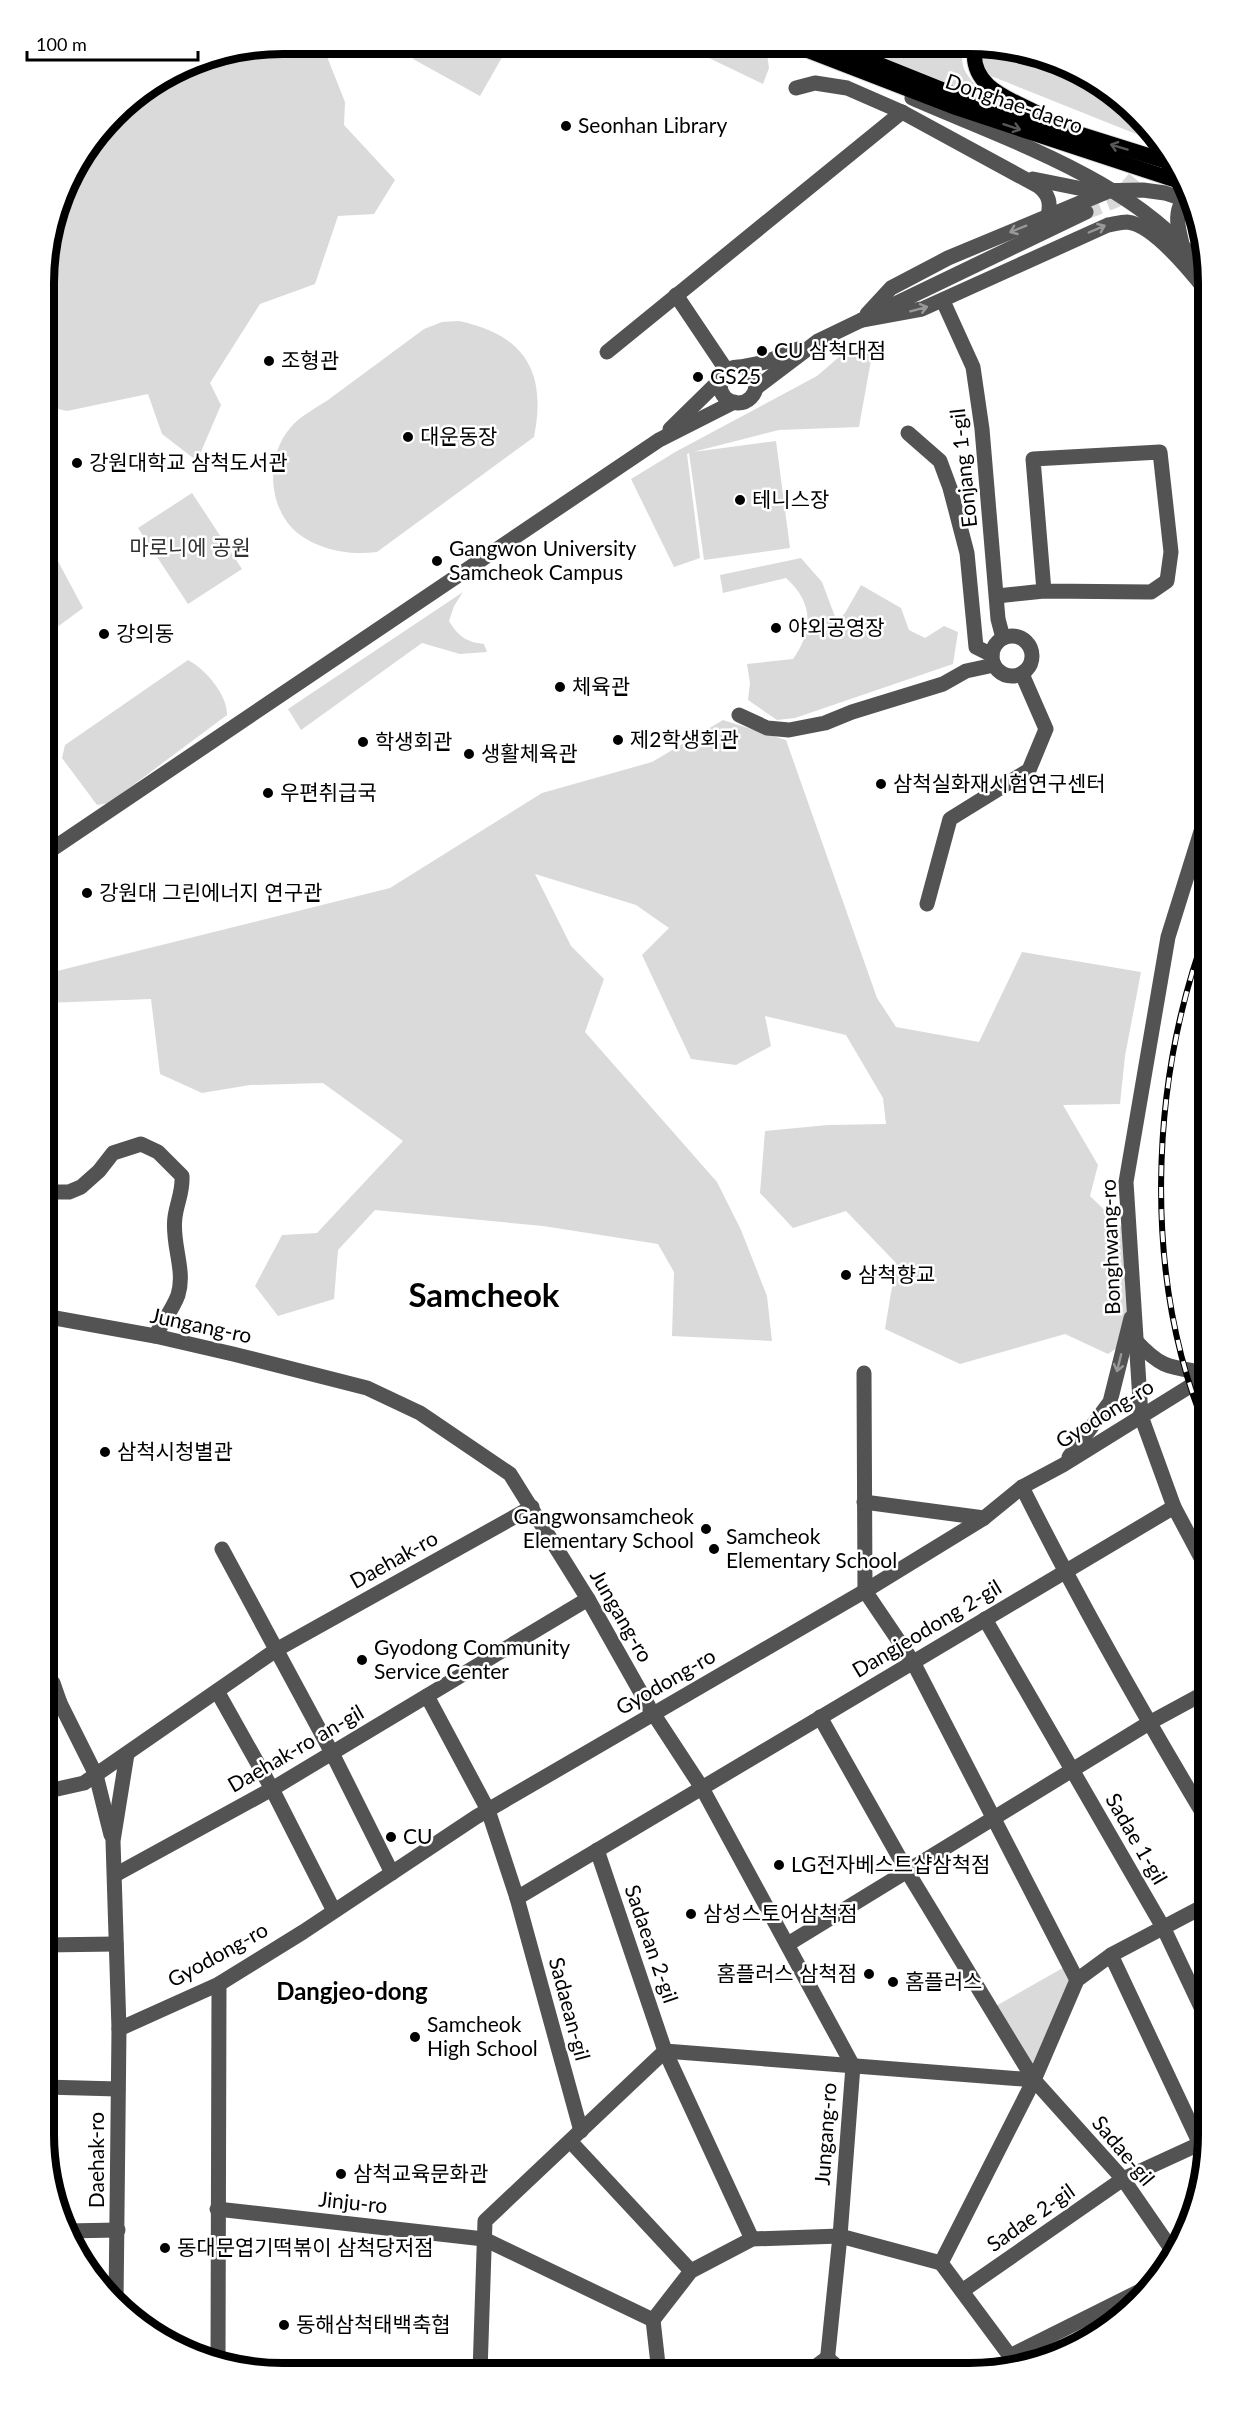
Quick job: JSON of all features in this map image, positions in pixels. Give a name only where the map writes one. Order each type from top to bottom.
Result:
[{"type":"main road","name":"Donghae-daero","points":[[816,54],[957,108],[1173,179]]},
{"type":"main road","name":"Donghae-daero","points":[[853,54],[958,96],[1162,160]]},
{"type":"main road","points":[[974,54],[976,69],[983,82],[1008,99],[1091,138]]},
{"type":"street","points":[[869,75],[884,85],[1078,171],[1111,190],[1161,225],[1183,246],[1198,265]]},
{"type":"street","points":[[796,88],[815,83],[847,88],[902,112],[1044,191],[1049,203],[1048,216]]},
{"type":"street","points":[[607,352],[902,112]]},
{"type":"street","points":[[1009,171],[1042,182],[1072,188],[1093,191],[1143,190],[1165,193],[1182,199]]},
{"type":"street","points":[[862,320],[891,288],[948,258],[1111,190]]},
{"type":"street","points":[[1183,246],[1177,225],[1180,206],[1185,205]]},
{"type":"street","points":[[659,440],[730,372],[766,362],[818,341],[1086,212]]},
{"type":"street","points":[[862,320],[922,309],[1108,225],[1127,222],[1138,225],[1175,253],[1198,281]]},
{"type":"street","points":[[676,295],[730,372]]},
{"type":"street","name":"Eonjang 1-gil","points":[[943,301],[973,367],[982,429],[998,596],[998,619],[1003,638]]},
{"type":"street","points":[[756,388],[818,341]]},
{"type":"street","points":[[54,848],[659,440],[734,402],[745,402],[754,394],[755,377],[746,369],[730,372]]},
{"type":"street","points":[[730,372],[721,390],[724,396],[734,402]]},
{"type":"street","points":[[908,433],[940,461],[960,519],[967,553],[976,648],[993,660],[1000,672],[1008,676],[1022,674],[1032,662],[1031,647],[1019,637],[1003,638],[994,646],[993,660]]},
{"type":"street","points":[[998,596],[1044,591],[1151,592],[1167,581],[1172,552],[1160,452],[1034,459],[1044,591]]},
{"type":"street","points":[[739,715],[767,728],[789,729],[825,723],[852,712],[943,684],[993,660]]},
{"type":"street","points":[[927,904],[950,819],[1029,770],[1046,729],[1022,674]]},
{"type":"street","name":"Bonghwang-ro","points":[[1198,841],[1168,936],[1126,1182],[1141,1416],[1174,1507],[1198,1552]]},
{"type":"street","points":[[54,1192],[69,1191],[81,1187],[99,1171],[113,1153],[141,1144],[158,1152],[182,1176],[183,1191],[175,1217],[174,1241],[179,1264],[178,1295],[155,1336]]},
{"type":"street","points":[[1063,1465],[1110,1402],[1134,1306]]},
{"type":"street","name":"Jungang-ro","points":[[54,1318],[155,1336],[245,1356],[368,1388],[420,1413],[510,1474],[588,1599],[654,1713],[702,1788],[853,2066],[827,2363]]},
{"type":"street","points":[[1136,1341],[1154,1359],[1169,1367],[1198,1372]]},
{"type":"street","points":[[864,1373],[864,1592],[913,1662],[1077,1980]]},
{"type":"street","name":"Gyodong-ro","points":[[119,2029],[219,1984],[488,1810],[864,1592],[984,1518],[1022,1486],[1063,1465],[1198,1380]]},
{"type":"street","points":[[1022,1486],[1064,1572],[1198,1805]]},
{"type":"street","points":[[864,1502],[984,1518]]},
{"type":"street","name":"Daehak-ro","points":[[113,1841],[127,1754],[276,1650],[532,1507]]},
{"type":"street","name":"Dangjeodong 2-gil","points":[[702,1788],[1174,1507]]},
{"type":"street","points":[[222,1549],[332,1753],[392,1873]]},
{"type":"street","name":"Daehak-ro an-gil","points":[[116,1875],[272,1789],[588,1599]]},
{"type":"street","name":"Sadae 1-gil","points":[[985,1619],[1164,1929],[1198,2001]]},
{"type":"street","name":"Daehak-ro","points":[[54,1686],[96,1775],[113,1841],[116,1875],[119,2029],[116,2291]]},
{"type":"street","points":[[218,1691],[272,1789],[334,1911]]},
{"type":"street","points":[[427,1696],[488,1810],[517,1898],[702,1788]]},
{"type":"street","points":[[788,1944],[1149,1723],[1198,1696]]},
{"type":"street","points":[[54,1703],[60,1702]]},
{"type":"street","points":[[820,1718],[907,1871],[1034,2080]]},
{"type":"street","points":[[54,1790],[84,1784],[127,1754]]},
{"type":"street","name":"Sadaean 2-gil","points":[[597,1850],[665,2051]]},
{"type":"street","name":"Sadaean-gil","points":[[517,1898],[575,2136],[690,2271]]},
{"type":"street","points":[[941,2263],[1034,2080],[1077,1980],[1111,1955],[1198,1910]]},
{"type":"street","points":[[54,1945],[116,1944]]},
{"type":"street","points":[[1111,1955],[1198,2130]]},
{"type":"street","points":[[218,2353],[219,1984]]},
{"type":"street","points":[[480,2363],[485,2221],[665,2051],[1034,2080]]},
{"type":"street","points":[[665,2051],[752,2239]]},
{"type":"street","name":"Sadae-gil","points":[[1034,2080],[1123,2179],[1169,2245]]},
{"type":"street","name":"Daehak-ro","points":[[54,2087],[118,2089]]},
{"type":"street","points":[[1123,2179],[1198,2145]]},
{"type":"street","name":"Sadae 2-gil","points":[[962,2291],[1123,2179]]},
{"type":"street","name":"Jinju-ro","points":[[217,2209],[484,2239]]},
{"type":"street","points":[[75,2230],[118,2230]]},
{"type":"street","points":[[658,2363],[653,2320],[690,2271],[752,2239],[840,2236],[941,2263],[1010,2360]]},
{"type":"street","points":[[484,2239],[653,2320]]},
{"type":"street","points":[[1016,2359],[1130,2297]]},
{"type":"green space","points":[[268,54],[326,54],[345,102],[344,125],[395,180],[374,214],[338,216],[315,284],[260,304],[210,383],[221,405],[197,461],[162,434],[148,394],[67,411],[54,408],[54,268],[58,238],[71,195],[101,144],[121,121],[144,101],[195,71],[238,58]]},
{"type":"green space","points":[[415,54],[504,54],[480,96],[413,59]]},
{"type":"green space","points":[[701,54],[767,54],[769,68],[763,84]]},
{"type":"green space","points":[[869,54],[963,54],[964,68],[976,86],[965,93]]},
{"type":"green space","points":[[980,54],[984,54],[1014,58],[1057,71],[1108,101],[1146,138],[991,76],[981,69]]},
{"type":"green space","points":[[459,321],[482,327],[500,336],[515,347],[526,360],[533,375],[537,393],[534,437],[377,552],[343,552],[320,546],[300,535],[284,517],[274,491],[274,464],[283,438],[291,427],[424,329],[442,322]]},
{"type":"green space","points":[[873,349],[859,427],[779,430],[693,452],[776,441],[790,548],[704,560],[689,453],[687,454],[700,558],[674,567],[631,479],[677,451],[817,376],[846,351]]},
{"type":"green space","name":"마로니에 공원","points":[[192,493],[242,569],[188,604],[138,528]]},
{"type":"green space","points":[[54,554],[83,608],[54,629]]},
{"type":"green space","points":[[801,558],[822,582],[837,622],[845,613],[861,585],[901,608],[909,630],[925,638],[944,626],[958,632],[953,664],[795,718],[777,720],[748,700],[750,683],[747,664],[793,659],[805,637],[806,607],[795,587],[786,578],[723,593],[720,575]]},
{"type":"green space","points":[[463,592],[454,606],[449,621],[463,637],[472,642],[484,644],[487,652],[460,654],[422,643],[301,730],[288,709]]},
{"type":"green space","points":[[188,660],[214,683],[223,699],[227,715],[109,803],[97,805],[62,758],[65,745]]},
{"type":"green space","points":[[723,720],[786,740],[877,998],[896,1027],[979,1042],[1022,952],[1141,972],[1125,1056],[1120,1104],[1063,1105],[1098,1165],[1090,1196],[1131,1236],[1127,1341],[1108,1354],[1065,1334],[960,1364],[885,1329],[896,1263],[846,1211],[793,1228],[760,1193],[765,1131],[828,1125],[886,1124],[883,1098],[846,1035],[765,1016],[771,1046],[736,1065],[691,1059],[642,955],[669,928],[636,905],[535,874],[571,946],[604,979],[585,1032],[717,1182],[741,1230],[767,1296],[772,1341],[672,1336],[674,1272],[658,1244],[543,1226],[375,1210],[338,1250],[334,1299],[278,1316],[255,1286],[282,1235],[317,1233],[403,1141],[323,1083],[250,1085],[202,1093],[160,1074],[151,999],[54,1003],[54,972],[390,888],[542,793],[652,762]]},
{"type":"green space","points":[[1068,1965],[1080,1986],[1034,2073],[994,2007]]},
{"type":"tunnel","points":[[1086,212],[1116,200],[1150,161]]},
{"type":"railway","points":[[1198,956],[1188,986],[1174,1050],[1165,1115],[1161,1181],[1163,1247],[1172,1312],[1187,1374],[1198,1405]]},
{"type":"place","name":"Seonhan Library","points":[[566,126]]},
{"type":"place","name":"CU 삼척대점","points":[[762,351]]},
{"type":"place","name":"조형관","points":[[269,361]]},
{"type":"place","name":"GS25","points":[[698,377]]},
{"type":"place","name":"대운동장","points":[[408,437]]},
{"type":"place","name":"강원대학교 삼척도서관","points":[[77,463]]},
{"type":"place","name":"테니스장","points":[[740,500]]},
{"type":"place","name":"Gangwon University Samcheok Campus","points":[[437,561]]},
{"type":"place","name":"야외공영장","points":[[776,628]]},
{"type":"place","name":"강의동","points":[[104,634]]},
{"type":"place","name":"체육관","points":[[560,687]]},
{"type":"place","name":"제2학생회관","points":[[618,740]]},
{"type":"place","name":"학생회관","points":[[363,742]]},
{"type":"place","name":"생활체육관","points":[[469,754]]},
{"type":"place","name":"삼척실화재시험연구센터","points":[[881,784]]},
{"type":"place","name":"우편취급국","points":[[268,793]]},
{"type":"place","name":"강원대 그린에너지 연구관","points":[[87,893]]},
{"type":"place","name":"삼척향교","points":[[846,1275]]},
{"type":"place","name":"삼척시청별관","points":[[105,1452]]},
{"type":"place","name":"Gangwonsamcheok Elementary School","points":[[706,1529]]},
{"type":"place","name":"Samcheok Elementary School","points":[[714,1549]]},
{"type":"place","name":"Gyodong Community Service Center","points":[[362,1660]]},
{"type":"place","name":"CU","points":[[391,1837]]},
{"type":"place","name":"LG전자베스트샵삼척점","points":[[779,1865]]},
{"type":"place","name":"삼성스토어삼척점","points":[[691,1914]]},
{"type":"place","name":"홈플러스 삼척점","points":[[869,1974]]},
{"type":"place","name":"홈플러스","points":[[893,1982]]},
{"type":"place","name":"Samcheok High School","points":[[415,2037]]},
{"type":"place","name":"삼척교육문화관","points":[[341,2174]]},
{"type":"place","name":"동대문엽기떡볶이 삼척당저점","points":[[165,2248]]},
{"type":"place","name":"동해삼척태백축협","points":[[284,2325]]},
{"type":"district","name":"Samcheok","points":[[484,1295]]},
{"type":"district","name":"Dangjeo-dong","points":[[352,1992]]}]
